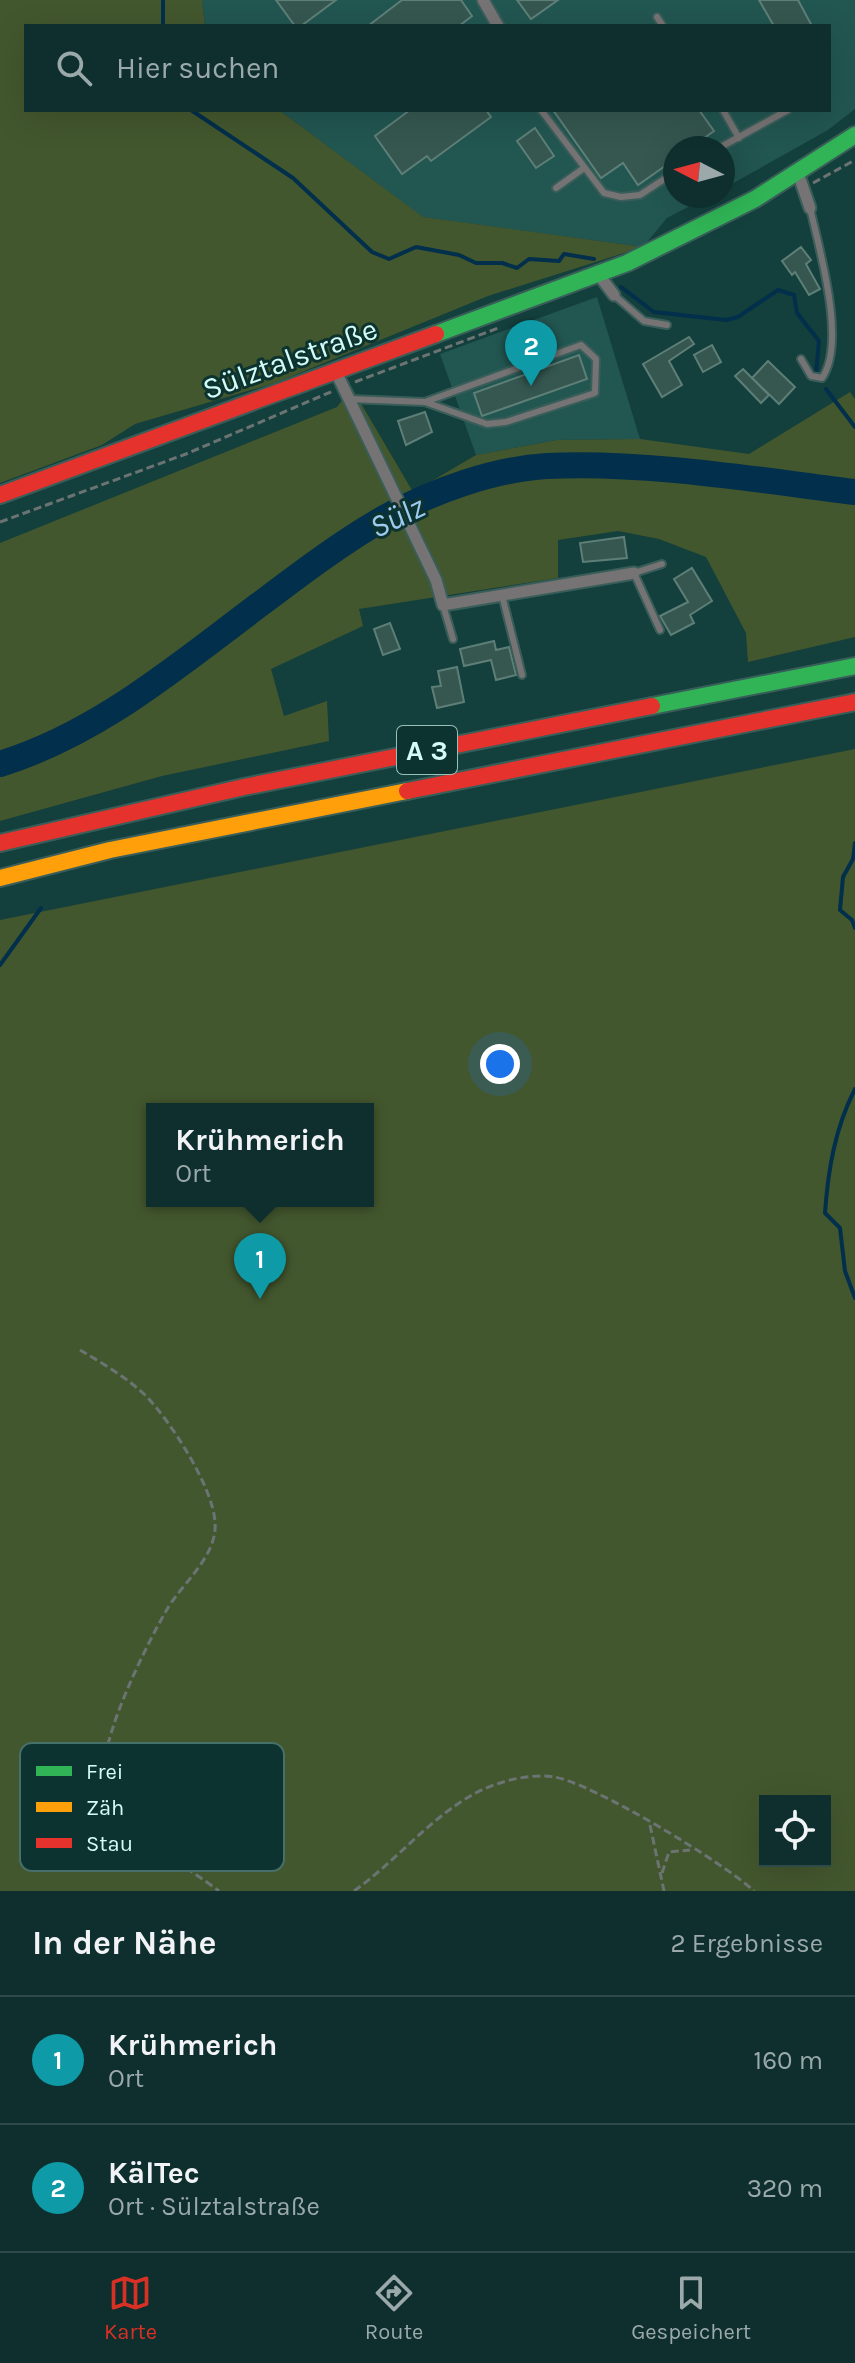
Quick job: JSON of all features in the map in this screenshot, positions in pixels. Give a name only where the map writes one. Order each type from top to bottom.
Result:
[{"type":"main road","name":"Sülztalstraße","points":[[0,495],[599,275],[715,222],[855,135]]},
{"type":"main road","name":"A 3","points":[[0,843],[213,794],[855,666]]},
{"type":"main road","name":"A 3","points":[[0,878],[110,850],[855,702]]},
{"type":"street","points":[[483,0],[497,24]]},
{"type":"street","points":[[798,173],[810,208]]},
{"type":"street","points":[[599,275],[614,295]]},
{"type":"street","points":[[336,372],[422,549],[443,605],[634,573]]},
{"type":"lane","points":[[657,17],[662,24]]},
{"type":"lane","points":[[542,112],[604,193],[621,197],[640,195],[663,180]]},
{"type":"lane","points":[[724,112],[739,138]]},
{"type":"lane","points":[[735,140],[784,112]]},
{"type":"lane","points":[[556,188],[584,168]]},
{"type":"lane","points":[[801,359],[811,376],[822,378],[831,342],[829,292],[810,208]]},
{"type":"lane","points":[[614,295],[644,321],[667,325]]},
{"type":"lane","points":[[349,399],[425,402],[474,422],[506,422],[595,393],[596,359],[581,345],[425,402]]},
{"type":"lane","points":[[660,630],[634,573],[662,564]]},
{"type":"lane","points":[[502,595],[522,675]]},
{"type":"lane","points":[[443,605],[453,639]]},
{"type":"path","points":[[80,1350],[146,1396],[198,1469],[216,1523],[210,1549],[167,1610],[118,1714],[109,1743]]},
{"type":"path","points":[[354,1891],[449,1810],[500,1783],[541,1776],[567,1779],[650,1823],[715,1861],[754,1891]]},
{"type":"path","points":[[650,1823],[664,1891]]},
{"type":"path","points":[[661,1876],[669,1852],[682,1848],[694,1851]]},
{"type":"path","points":[[193,1871],[219,1891]]},
{"type":"shaded area","points":[[0,0],[202,0],[205,24],[24,24],[24,112],[282,112],[423,217],[643,247],[488,296],[275,383],[135,424],[102,445],[0,483]]},
{"type":"shaded area","points":[[202,0],[855,0],[855,109],[828,130],[735,182],[735,136],[663,136],[663,208],[686,208],[667,218],[643,247],[422,217],[282,112],[831,112],[831,24],[205,24]]},
{"type":"shaded area","points":[[597,297],[640,439],[557,440],[476,455],[440,354]]},
{"type":"shaded area","points":[[352,388],[413,492],[476,455],[557,440],[640,439],[749,454],[850,392],[855,399],[855,637],[748,662],[746,633],[706,557],[659,539],[618,531],[558,540],[558,578],[359,609],[363,626],[271,669],[284,716],[327,701],[329,741],[162,776],[0,821],[0,543],[337,407]]},
{"type":"shaded area","points":[[855,749],[855,1891],[0,1891],[0,920]]},
{"type":"building","points":[[276,0],[336,0],[304,24],[294,24]]},
{"type":"building","points":[[402,0],[461,0],[472,16],[462,24],[371,24]]},
{"type":"building","points":[[517,0],[558,0],[531,19]]},
{"type":"building","points":[[759,0],[798,0],[811,24],[773,24]]},
{"type":"building","points":[[407,112],[487,112],[491,117],[431,161],[427,156],[402,174],[375,136]]},
{"type":"building","points":[[554,112],[700,112],[714,131],[707,136],[663,136],[663,167],[638,185],[623,163],[601,178]]},
{"type":"building","points":[[535,128],[554,156],[536,168],[517,141]]},
{"type":"building","points":[[801,247],[811,260],[806,264],[820,289],[809,295],[795,272],[792,275],[782,261]]},
{"type":"building","points":[[689,337],[694,344],[669,361],[682,385],[662,397],[643,364]]},
{"type":"building","points":[[712,345],[721,362],[703,372],[694,355]]},
{"type":"building","points":[[579,355],[587,379],[482,416],[474,393]]},
{"type":"building","points":[[768,361],[795,387],[779,404],[752,378]]},
{"type":"building","points":[[743,369],[769,395],[761,403],[735,376]]},
{"type":"building","points":[[425,412],[432,432],[406,445],[398,421]]},
{"type":"building","points":[[624,537],[627,558],[583,562],[580,543]]},
{"type":"building","points":[[692,568],[712,601],[690,615],[694,623],[671,635],[660,616],[688,602],[674,579]]},
{"type":"building","points":[[390,623],[400,649],[383,655],[374,629]]},
{"type":"building","points":[[494,641],[496,650],[509,647],[516,675],[496,680],[491,660],[464,666],[460,649]]},
{"type":"building","points":[[457,667],[464,702],[437,708],[432,687],[441,686],[438,671]]},
{"type":"waterway","points":[[163,0],[163,24]]},
{"type":"waterway","points":[[194,112],[293,178],[372,252],[389,259],[416,247],[459,255],[476,263],[502,263],[517,268],[529,259],[559,261],[564,254],[594,259]]},
{"type":"waterway","points":[[621,287],[654,312],[726,320],[738,317],[778,290],[794,295],[797,313],[819,341],[816,373]]},
{"type":"waterway","points":[[826,389],[855,427]]},
{"type":"waterway","name":"Sülz","points":[[0,764],[34,752],[99,719],[160,679],[350,539],[404,507],[464,483],[527,468],[584,465],[701,473],[855,492]]},
{"type":"waterway","points":[[855,843],[853,859],[843,877],[840,910],[852,920],[855,928]]},
{"type":"waterway","points":[[0,965],[41,908]]},
{"type":"waterway","points":[[855,1089],[842,1119],[834,1150],[825,1213],[840,1228],[845,1271],[855,1298]]},
{"type":"traffic: fast","points":[[436,334],[627,263],[755,199],[855,135]]},
{"type":"traffic: fast","points":[[652,706],[855,666]]},
{"type":"traffic: slow","points":[[0,878],[110,850],[407,791]]},
{"type":"traffic: jam","points":[[0,495],[436,334]]},
{"type":"traffic: jam","points":[[407,791],[855,702]]},
{"type":"traffic: jam","points":[[0,843],[244,787],[652,706]]},
{"type":"place","name":"KälTec","points":[[531,386]]},
{"type":"place","name":"Krühmerich","points":[[260,1299]]}]
